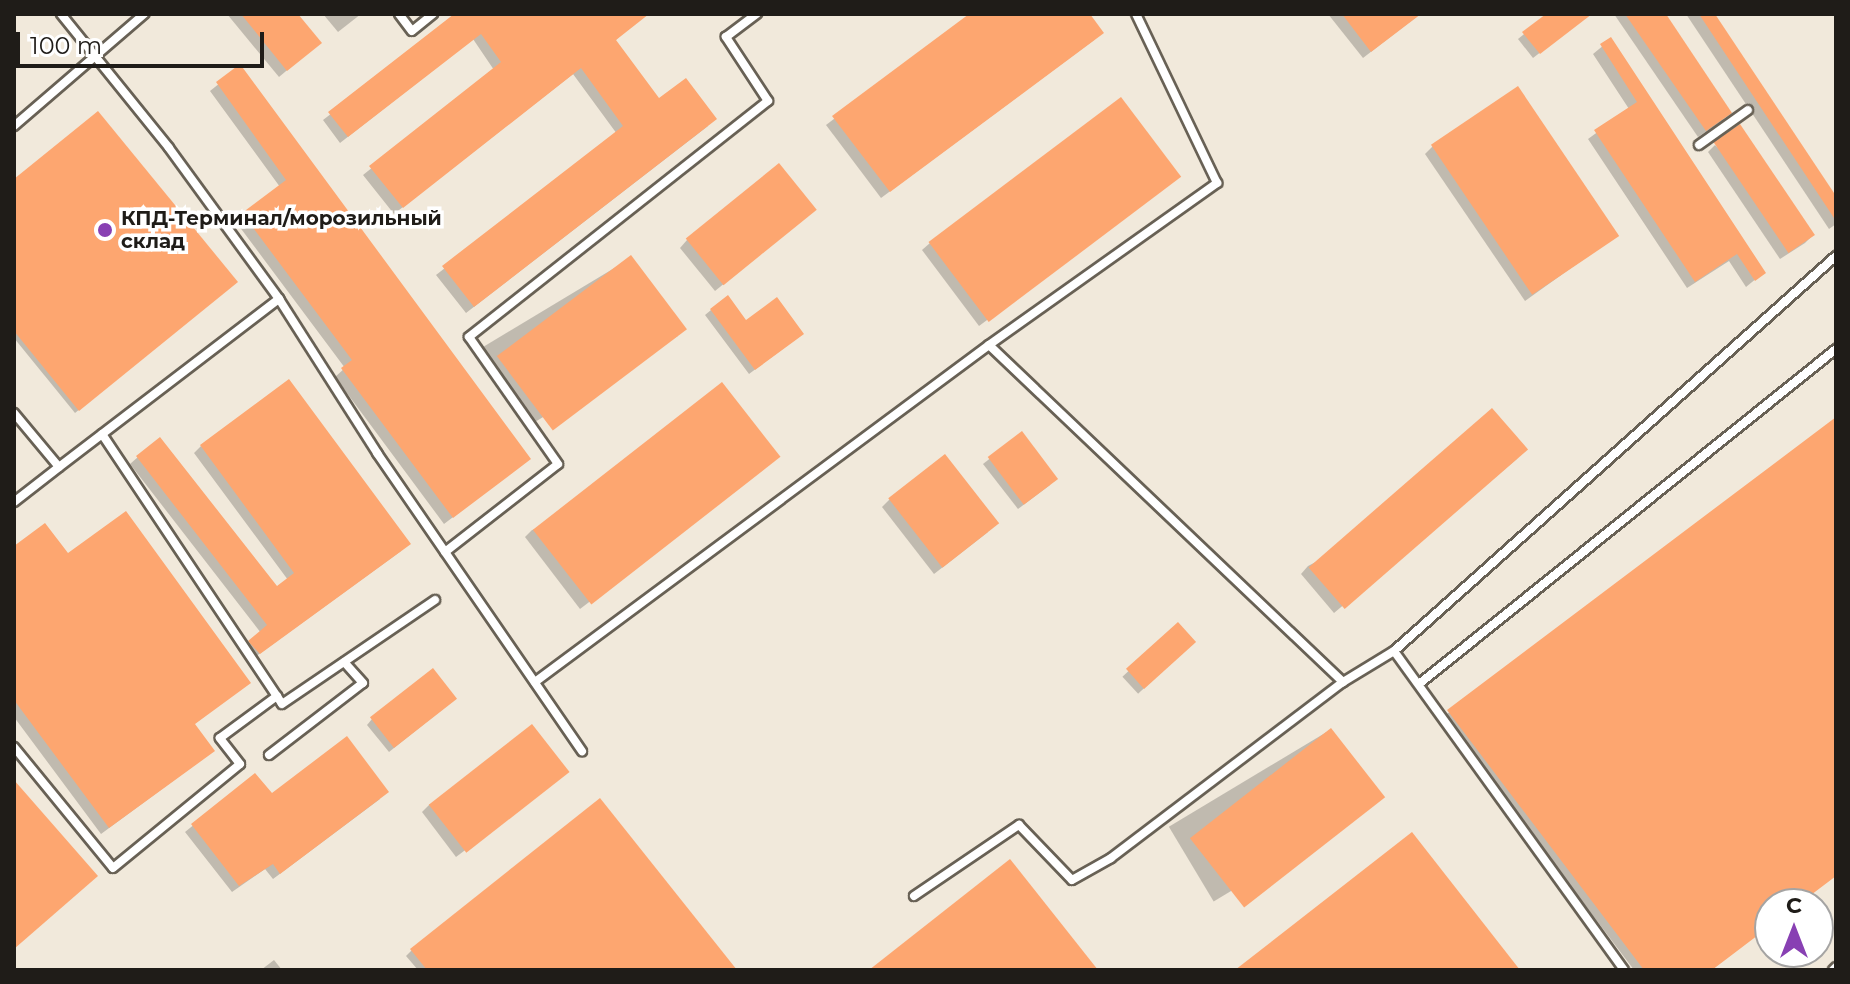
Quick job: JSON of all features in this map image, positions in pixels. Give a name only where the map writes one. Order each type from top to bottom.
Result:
[{"type":"lane","points":[[61,14],[169,148],[279,299],[445,552],[582,751]]},
{"type":"lane","points":[[14,126],[144,14]]},
{"type":"lane","points":[[399,14],[412,31],[433,14]]},
{"type":"lane","points":[[445,552],[558,464],[469,337],[768,101],[726,37],[757,14]]},
{"type":"lane","points":[[535,682],[989,345],[1217,183],[1136,14]]},
{"type":"lane","points":[[1699,145],[1748,110]]},
{"type":"lane","points":[[914,896],[1019,825],[1072,880],[1111,858],[1343,682],[1394,651],[1836,256]]},
{"type":"lane","points":[[14,502],[279,299]]},
{"type":"lane","points":[[989,345],[1343,682]]},
{"type":"lane","points":[[1419,684],[1836,349]]},
{"type":"lane","points":[[14,413],[59,467]]},
{"type":"lane","points":[[102,434],[282,704],[435,600]]},
{"type":"lane","points":[[1394,651],[1624,970]]},
{"type":"lane","points":[[269,755],[363,683],[344,662]]},
{"type":"lane","points":[[14,747],[113,868],[240,764],[220,738],[277,696]]},
{"type":"building","points":[[241,14],[298,14],[322,43],[287,71]]},
{"type":"building","points":[[454,14],[649,14],[616,40],[659,98],[686,78],[717,119],[474,307],[442,266],[623,126],[581,68],[403,208],[369,166],[501,62],[481,34],[348,137],[328,112]]},
{"type":"building","points":[[969,14],[1090,14],[1104,33],[890,192],[832,116]]},
{"type":"building","points":[[1342,14],[1421,14],[1371,52]]},
{"type":"building","points":[[1546,14],[1592,14],[1540,54],[1522,32]]},
{"type":"building","points":[[1625,14],[1666,14],[1732,113],[1706,131]]},
{"type":"building","points":[[1699,14],[1715,14],[1836,196],[1836,221]]},
{"type":"building","points":[[1611,37],[1766,273],[1755,281],[1737,254],[1695,282],[1594,130],[1637,102],[1600,44]]},
{"type":"building","points":[[240,64],[531,459],[453,518],[341,368],[352,360],[242,213],[286,180],[216,82]]},
{"type":"building","points":[[1518,86],[1619,236],[1532,295],[1431,145]]},
{"type":"building","points":[[1121,97],[1181,177],[989,322],[929,242]]},
{"type":"building","name":"КПД-Терминал/морозильный склад","points":[[98,111],[238,282],[79,411],[14,331],[14,179]]},
{"type":"building","points":[[1740,124],[1815,235],[1788,253],[1713,142]]},
{"type":"building","points":[[779,163],[817,210],[724,285],[686,239]]},
{"type":"building","points":[[631,255],[687,329],[553,430],[497,356]]},
{"type":"building","points":[[728,295],[746,320],[777,297],[804,334],[755,370],[710,309]]},
{"type":"building","points":[[289,379],[411,544],[260,654],[248,641],[267,625],[136,456],[160,437],[277,586],[294,573],[200,445]]},
{"type":"building","points":[[722,382],[780,457],[591,605],[533,530]]},
{"type":"building","points":[[1492,408],[1528,450],[1345,609],[1309,567]]},
{"type":"building","points":[[1836,417],[1836,876],[1820,888],[1754,888],[1754,938],[1712,970],[1644,970],[1447,710]]},
{"type":"building","points":[[1022,431],[1058,479],[1024,505],[988,457]]},
{"type":"building","points":[[945,454],[999,523],[942,568],[888,498]]},
{"type":"building","points":[[126,511],[251,683],[195,724],[215,751],[109,828],[14,700],[14,546],[45,523],[68,553]]},
{"type":"building","points":[[1178,622],[1196,642],[1144,689],[1126,669]]},
{"type":"building","points":[[433,668],[457,699],[394,748],[370,717]]},
{"type":"building","points":[[532,724],[570,772],[466,853],[429,805]]},
{"type":"building","points":[[1331,728],[1385,797],[1244,908],[1190,838]]},
{"type":"building","points":[[347,736],[389,792],[280,874],[273,864],[239,886],[191,824],[255,773],[272,793]]},
{"type":"building","points":[[14,780],[98,876],[14,949]]},
{"type":"building","points":[[600,798],[737,970],[427,970],[410,949]]},
{"type":"building","points":[[1412,832],[1520,970],[1235,970]]},
{"type":"building","points":[[1010,859],[1098,970],[869,970]]},
{"type":"place","name":"КПД-Терминал/морозильный склад","points":[[105,230]]}]
